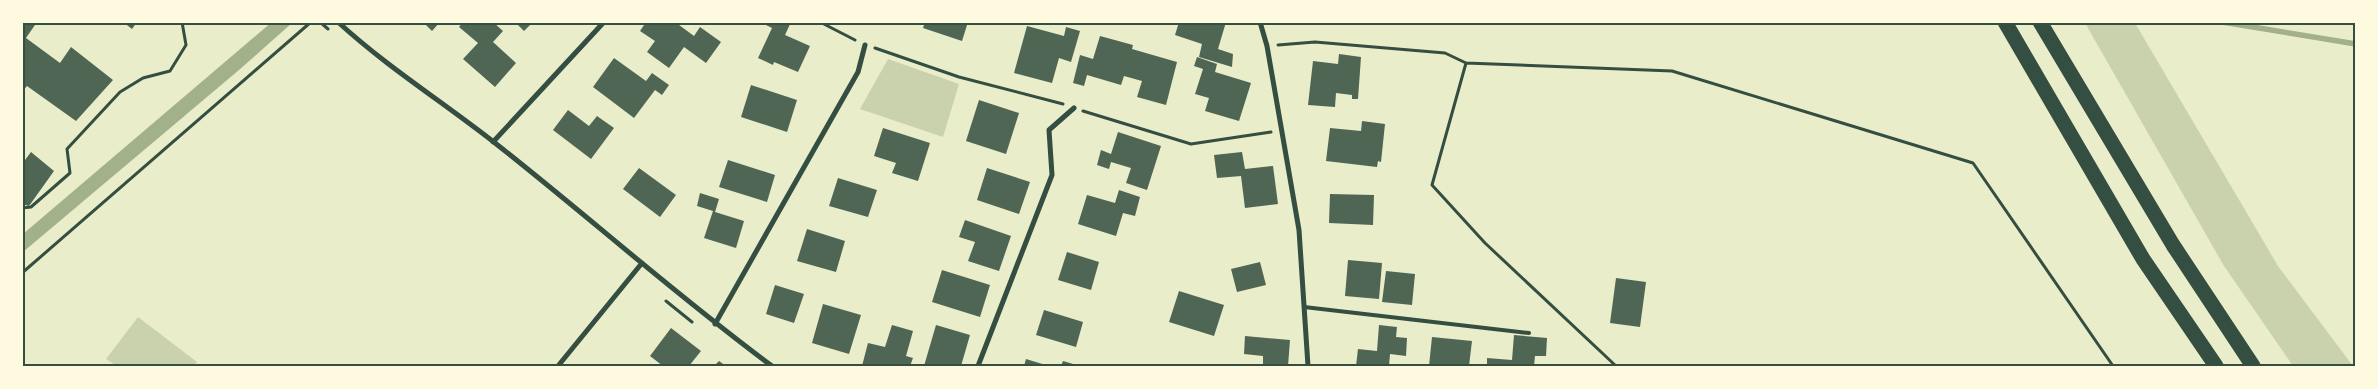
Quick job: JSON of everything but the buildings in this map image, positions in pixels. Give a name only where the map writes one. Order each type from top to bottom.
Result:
[{"type":"highway","points":[[2005,22],[2143,259],[2216,366]]},
{"type":"highway","points":[[2040,22],[2173,245],[2252,366]]},
{"type":"street","points":[[338,22],[360,42],[494,142],[715,324],[772,366]]},
{"type":"street","points":[[494,142],[604,22]]},
{"type":"street","points":[[1260,22],[1267,46],[1299,230],[1308,366]]},
{"type":"street","points":[[715,324],[858,72],[865,45]]},
{"type":"street","points":[[978,366],[1052,175],[1049,130],[1074,108]]},
{"type":"street","points":[[558,366],[642,263]]},
{"type":"lane","points":[[1304,306],[1529,333]]},
{"type":"path","points":[[22,208],[31,207],[70,173],[67,149],[120,92],[143,78],[170,71],[186,45],[182,22]]},
{"type":"path","points":[[22,273],[311,22]]},
{"type":"path","points":[[820,22],[865,45],[959,77],[1055,101],[1191,144],[1282,131]]},
{"type":"path","points":[[1267,46],[1315,42],[1445,53],[1466,63],[1672,71],[1973,163],[2113,366]]},
{"type":"path","points":[[1466,63],[1432,185],[1485,243],[1616,366]]},
{"type":"shaded area","points":[[272,22],[292,23],[23,252],[23,234]]},
{"type":"shaded area","points":[[2085,23],[2135,23],[2278,266],[2353,366],[2293,366],[2224,266]]},
{"type":"shaded area","points":[[888,59],[959,84],[943,137],[860,109]]},
{"type":"shaded area","points":[[138,317],[197,362],[193,366],[117,366],[106,359]]},
{"type":"waterway","points":[[2222,22],[2356,44]]}]
